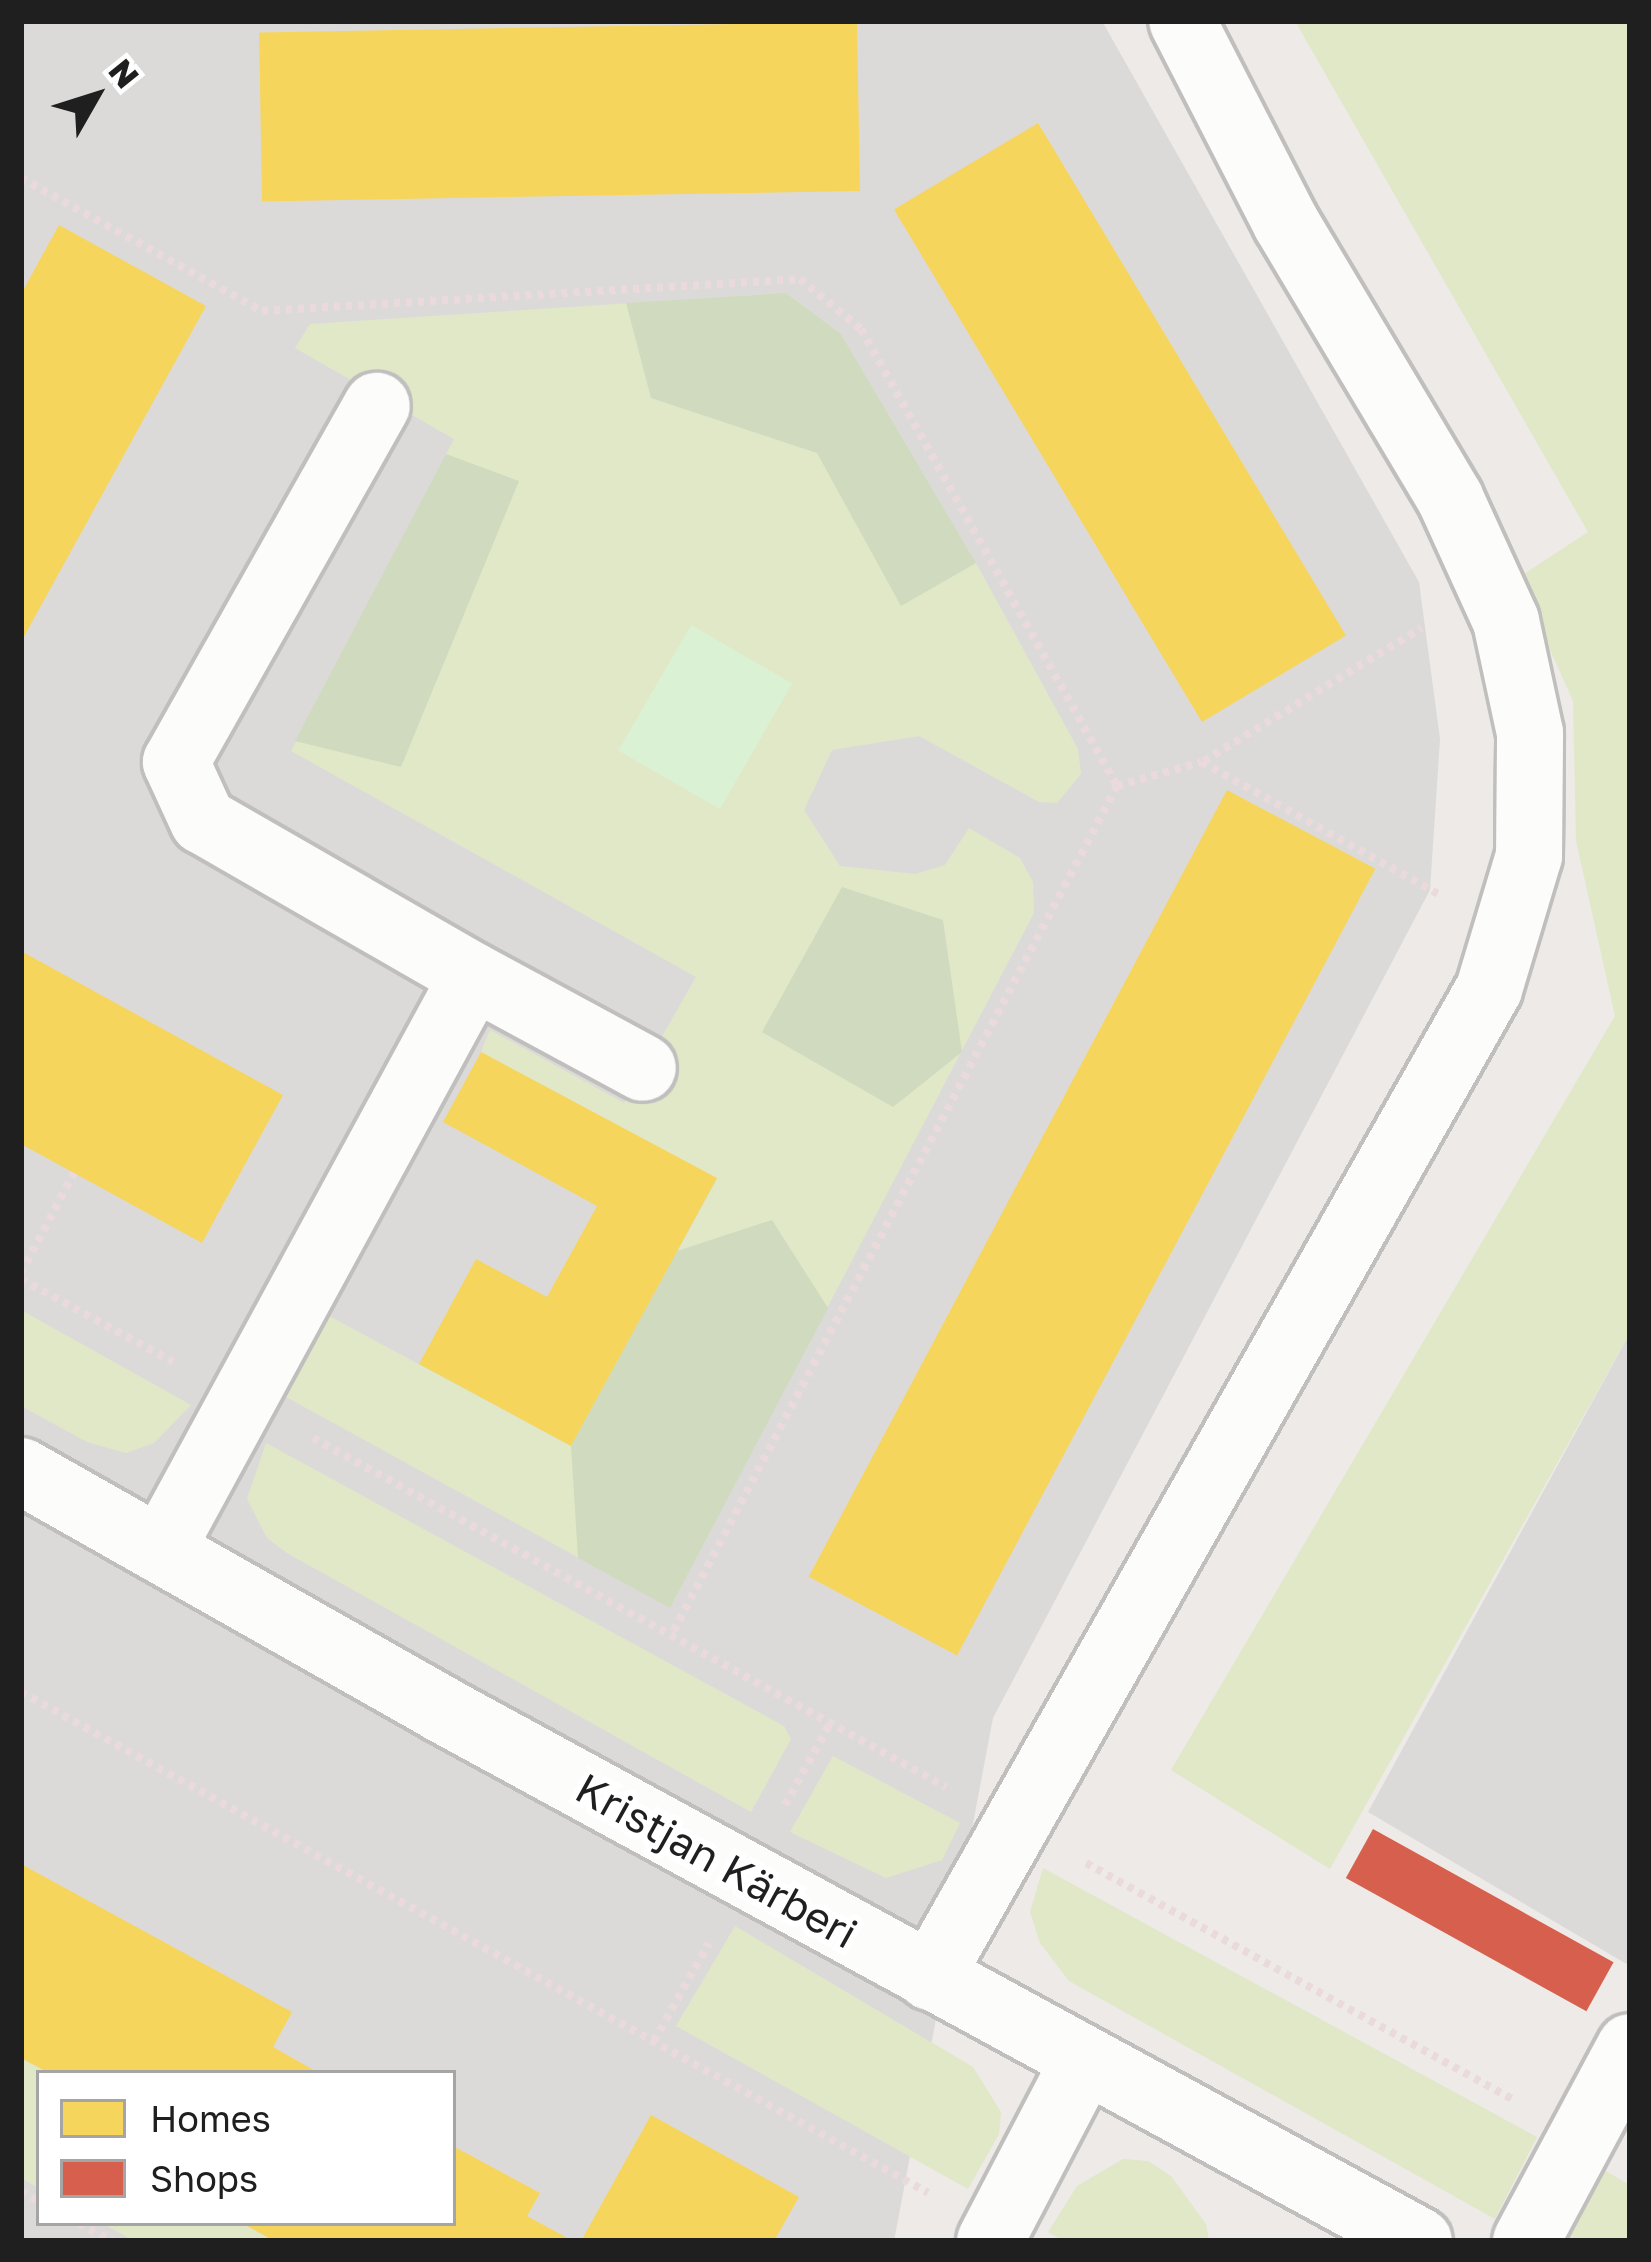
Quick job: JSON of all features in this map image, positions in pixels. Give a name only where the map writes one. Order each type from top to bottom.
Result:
[{"type":"street","points":[[930,1977],[1489,989],[1529,856],[1530,733],[1506,621],[1450,498],[1286,223],[1182,21]]},
{"type":"street","points":[[376,406],[176,762],[203,820],[643,1068]]},
{"type":"street","points":[[161,1550],[473,976]]},
{"type":"street","name":"Kristjan Kärberi","points":[[21,1471],[1084,2061],[1320,2218],[1419,2241]]},
{"type":"street","points":[[1526,2241],[1630,2047]]},
{"type":"street","points":[[993,2236],[1084,2061]]},
{"type":"path","points":[[21,178],[262,311],[800,279],[861,329],[1117,786]]},
{"type":"path","points":[[672,1634],[1117,786],[1202,762],[1444,614]]},
{"type":"path","points":[[1202,762],[1460,906]]},
{"type":"path","points":[[74,1173],[21,1276],[1582,2138]]},
{"type":"path","points":[[21,1692],[654,2041],[993,2236]]},
{"type":"path","points":[[778,1817],[829,1725]]},
{"type":"path","points":[[654,2041],[719,1924]]},
{"type":"path","points":[[84,2226],[112,2241]]},
{"type":"shaded area","points":[[21,21],[1102,21],[1419,582],[1440,739],[1430,890],[993,1718],[894,2241],[21,2241]]},
{"type":"shaded area","points":[[1630,1333],[1630,1966],[1368,1812]]},
{"type":"shaded area","points":[[21,1471],[84,1507],[118,1633],[77,1653],[21,1622]]},
{"type":"green space","points":[[1295,21],[1630,21],[1630,1333],[1330,1869],[1171,1770],[1615,1016],[1576,841],[1573,701],[1518,578],[1588,532]]},
{"type":"green space","points":[[786,293],[841,334],[976,563],[1078,749],[1081,774],[1057,803],[1039,802],[919,736],[832,750],[804,810],[840,866],[915,874],[945,865],[969,828],[1020,858],[1033,882],[1034,913],[670,1608],[286,1397],[329,1316],[571,1446],[717,1179],[481,1052],[490,1030],[624,1103],[696,977],[291,751],[454,439],[295,348],[310,324]]},
{"type":"green space","points":[[786,293],[841,334],[976,563],[901,606],[817,453],[651,398],[626,303]]},
{"type":"green space","points":[[446,454],[519,481],[401,767],[295,741]]},
{"type":"green space","points":[[691,625],[792,684],[720,809],[618,751]]},
{"type":"green space","points":[[842,887],[943,920],[962,1052],[893,1107],[762,1032]]},
{"type":"green space","points":[[772,1220],[828,1308],[670,1608],[578,1558],[571,1446],[677,1251]]},
{"type":"green space","points":[[21,1310],[191,1405],[154,1443],[126,1453],[87,1442],[21,1406]]},
{"type":"green space","points":[[266,1443],[784,1726],[791,1739],[751,1812],[267,1538],[247,1499]]},
{"type":"green space","points":[[833,1756],[960,1823],[942,1860],[886,1878],[790,1832]]},
{"type":"green space","points":[[1043,1868],[1537,2137],[1495,2219],[1069,1981],[1040,1943],[1030,1912]]},
{"type":"green space","points":[[735,1926],[973,2067],[1001,2112],[999,2134],[968,2189],[676,2026]]},
{"type":"green space","points":[[21,2058],[43,2070],[36,2070],[36,2186],[21,2178]]},
{"type":"green space","points":[[1123,2159],[1148,2161],[1171,2176],[1206,2224],[1209,2241],[1064,2241],[1048,2232],[1077,2186]]},
{"type":"green space","points":[[1604,2170],[1630,2185],[1630,2241],[1565,2241]]},
{"type":"green space","points":[[107,2226],[247,2226],[274,2241],[134,2241]]},
{"type":"building: Homes","points":[[857,22],[860,191],[262,201],[259,32]]},
{"type":"building: Homes","points":[[1038,123],[1346,636],[1202,722],[894,210]]},
{"type":"building: Homes","points":[[59,225],[206,306],[21,642],[21,294]]},
{"type":"building: Homes","points":[[1227,790],[1375,869],[957,1656],[809,1577]]},
{"type":"building: Homes","points":[[21,951],[283,1095],[202,1243],[21,1144]]},
{"type":"building: Homes","points":[[481,1052],[717,1178],[571,1446],[419,1364],[476,1259],[547,1297],[597,1206],[443,1122]]},
{"type":"building: Homes","points":[[21,1864],[292,2012],[273,2047],[314,2070],[43,2070],[21,2058]]},
{"type":"building: Homes","points":[[651,2115],[799,2197],[774,2241],[581,2241]]},
{"type":"building: Homes","points":[[456,2148],[540,2193],[527,2216],[573,2241],[274,2241],[247,2226],[456,2226]]},
{"type":"building: Shops","points":[[1373,1829],[1614,1962],[1586,2011],[1346,1878]]}]
